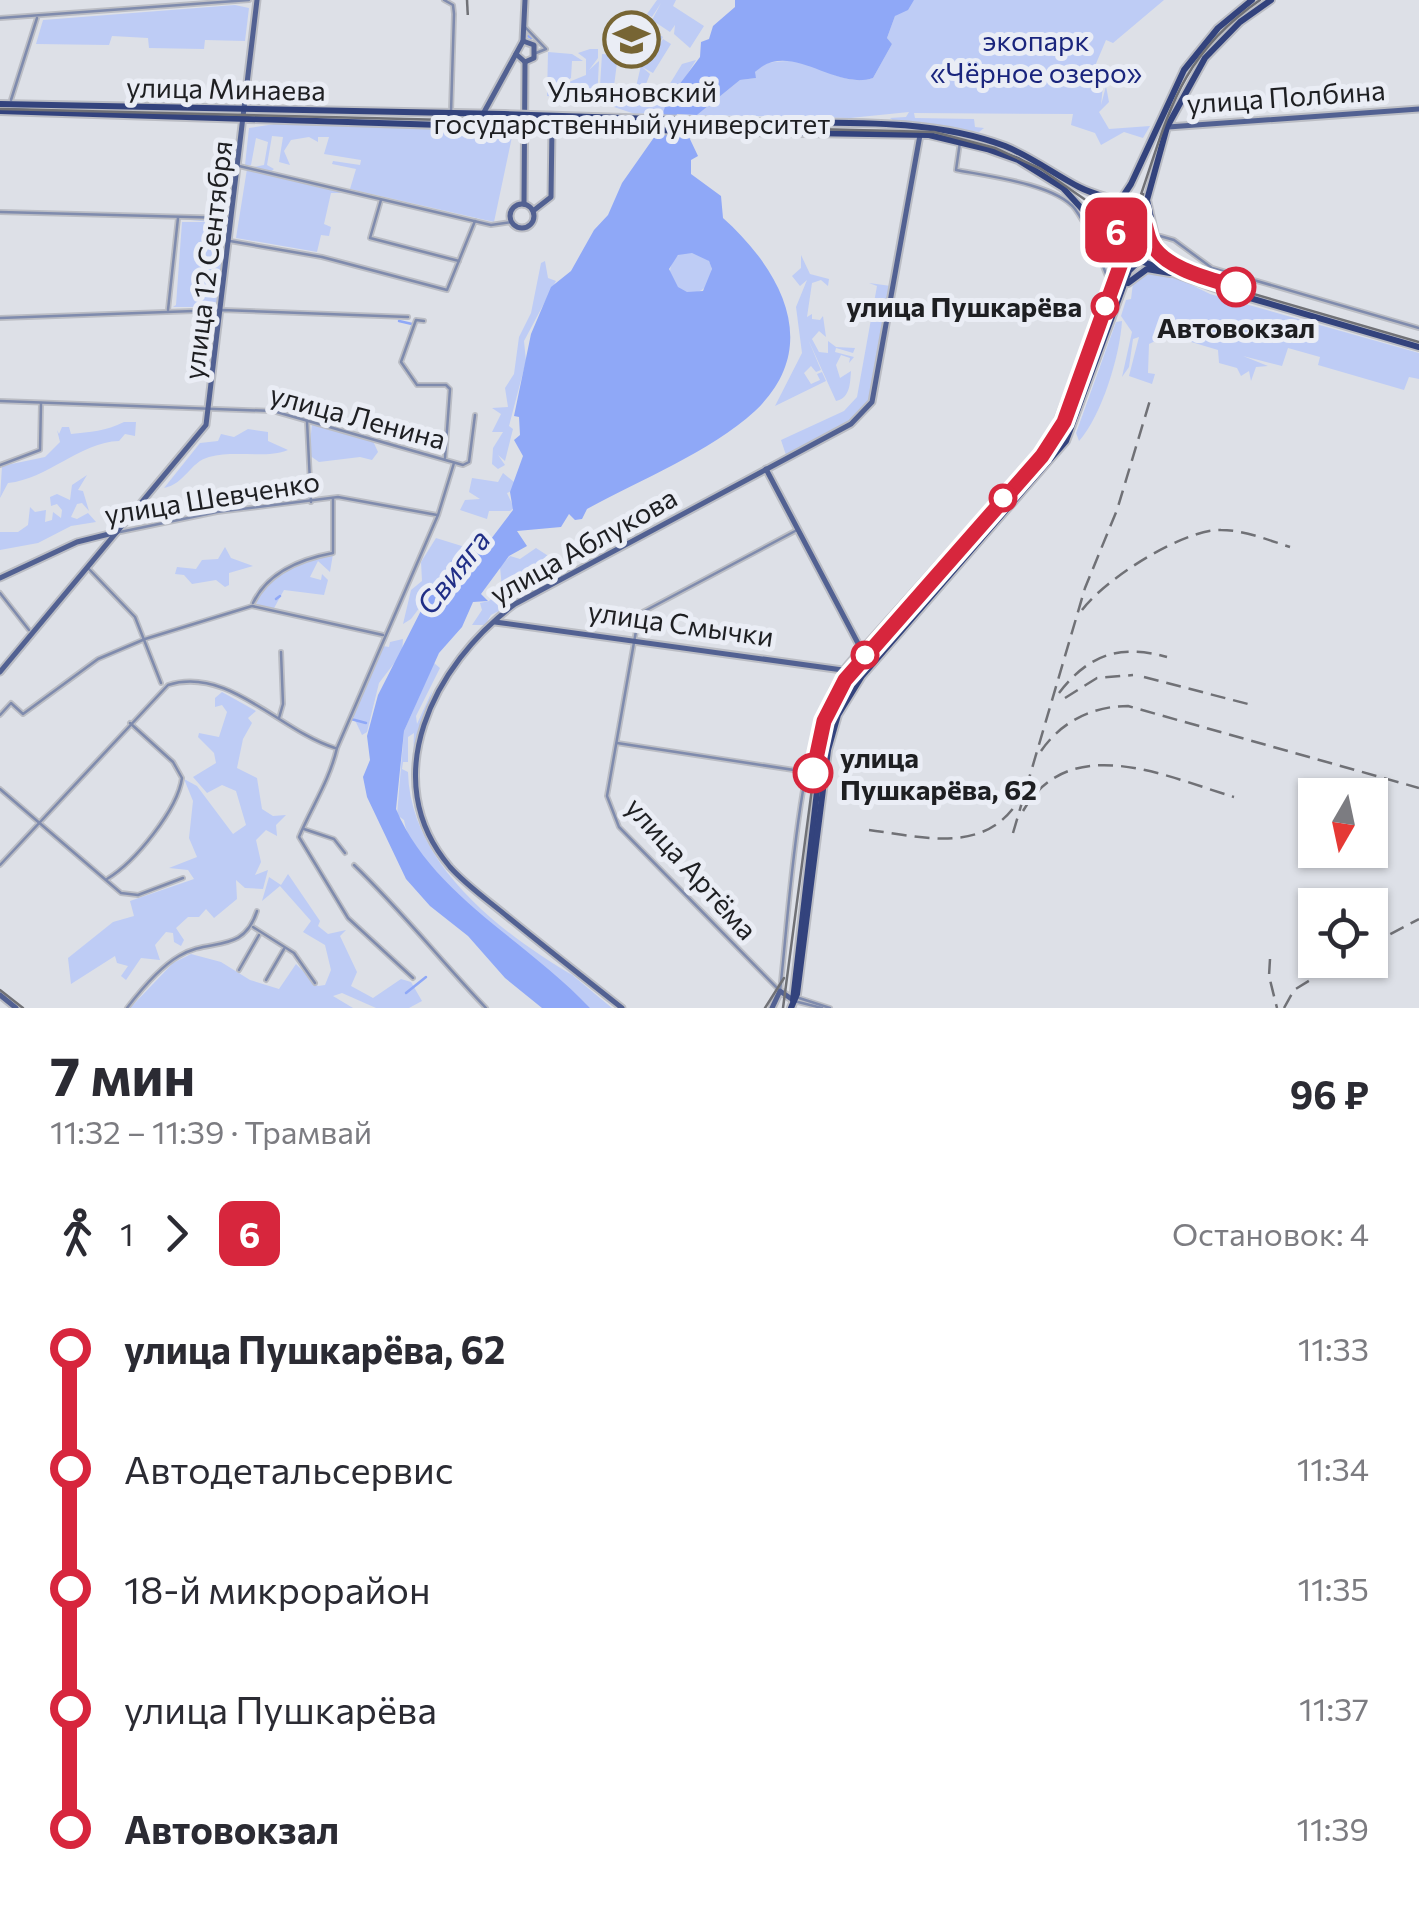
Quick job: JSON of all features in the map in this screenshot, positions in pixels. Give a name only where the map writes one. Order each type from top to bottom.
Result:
[{"type":"main road","points":[[1106,241],[1111,215],[1131,184],[1156,123],[1196,53],[1252,0]]},
{"type":"main road","points":[[1179,274],[1164,259],[1149,217],[1148,193],[1167,127],[1205,58],[1240,22],[1271,0]]},
{"type":"main road","name":"улица Минаева","points":[[4,108],[434,118],[504,127],[921,131]]},
{"type":"main road","name":"улица Минаева","points":[[434,118],[451,111],[921,131]]},
{"type":"main road","name":"улица Полбина","points":[[1156,123],[1167,127]]},
{"type":"main road","points":[[921,131],[1001,145],[1149,217]]},
{"type":"main road","points":[[792,1004],[824,756],[834,711],[859,674],[1063,434],[1117,284],[1106,241],[1082,204],[1054,182],[1018,160],[921,131]]},
{"type":"main road","points":[[1106,198],[1131,184]]},
{"type":"main road","points":[[1111,215],[1139,209]]},
{"type":"main road","points":[[859,674],[1061,447],[1122,293],[1138,259],[1151,247],[1155,236]]},
{"type":"main road","points":[[1106,241],[1124,255],[1188,278]]},
{"type":"main road","points":[[1122,293],[1134,276],[1147,270],[1188,278],[1419,347]]},
{"type":"street","points":[[0,18],[248,0]]},
{"type":"street","name":"улица 12 Сентября","points":[[209,406],[257,0]]},
{"type":"street","points":[[444,0],[453,5],[454,14],[451,111]]},
{"type":"street","points":[[483,114],[523,41],[525,0]]},
{"type":"street","points":[[4,108],[37,16]]},
{"type":"street","points":[[523,25],[531,28],[546,49],[525,62]]},
{"type":"street","points":[[523,41],[534,45],[536,53]]},
{"type":"street","points":[[516,51],[525,62],[524,204]]},
{"type":"street","name":"улица Полбина","points":[[1167,127],[1419,109]]},
{"type":"street","points":[[533,210],[551,197],[552,128]]},
{"type":"street","name":"улица Аблукова","points":[[622,1008],[459,877],[426,827],[416,770],[424,717],[438,688],[492,622],[520,602],[851,424],[875,397],[921,131]]},
{"type":"street","points":[[772,1008],[780,991],[807,772],[823,707],[861,649],[1050,438],[1109,281],[1074,208],[1060,197],[1009,180],[956,170],[960,141]]},
{"type":"street","points":[[238,166],[475,221],[499,225],[511,222]]},
{"type":"street","points":[[381,200],[370,238],[460,262]]},
{"type":"street","points":[[524,204],[533,210]]},
{"type":"street","points":[[511,222],[512,209],[524,204]]},
{"type":"street","points":[[511,222],[518,228],[528,227],[534,220],[533,210]]},
{"type":"street","points":[[0,212],[232,218]]},
{"type":"street","points":[[168,311],[178,217]]},
{"type":"street","points":[[230,241],[322,257],[447,290],[475,221]]},
{"type":"street","points":[[1155,236],[1174,240],[1214,269],[1419,328]]},
{"type":"street","points":[[0,318],[222,310],[408,317]]},
{"type":"street","points":[[424,321],[416,320],[402,362],[417,386],[450,389],[445,460]]},
{"type":"street","name":"улица Ленина","points":[[0,401],[209,406],[308,419],[466,465],[476,415]]},
{"type":"street","points":[[0,464],[37,452],[41,402]]},
{"type":"street","points":[[0,672],[202,430],[209,406]]},
{"type":"street","points":[[308,419],[310,502]]},
{"type":"street","points":[[413,978],[348,918],[299,837],[313,802],[329,783],[336,748],[438,515],[454,462]]},
{"type":"street","points":[[766,469],[861,649]]},
{"type":"street","points":[[252,606],[277,574],[308,558],[332,553],[333,498]]},
{"type":"street","name":"улица Шевченко","points":[[0,578],[77,542],[217,512],[333,498],[438,515]]},
{"type":"street","points":[[632,640],[637,617],[646,607],[797,530]]},
{"type":"street","points":[[88,568],[123,602],[145,638],[161,683]]},
{"type":"street","points":[[0,593],[29,630]]},
{"type":"street","points":[[0,715],[11,703],[24,714],[98,659],[145,638],[252,606],[385,635]]},
{"type":"street","name":"улица Смычки","points":[[492,622],[846,668],[859,674]]},
{"type":"street","name":"улица Артёма","points":[[632,640],[608,796],[614,820],[792,1004]]},
{"type":"street","points":[[279,720],[284,704],[281,652]]},
{"type":"street","points":[[0,865],[163,688],[195,680],[214,684],[307,738],[336,748]]},
{"type":"street","points":[[107,879],[124,866],[177,802],[182,778],[173,762],[129,722]]},
{"type":"street","points":[[616,743],[807,772]]},
{"type":"street","points":[[0,789],[121,893],[138,896],[182,878]]},
{"type":"street","points":[[302,828],[329,836],[345,853]]},
{"type":"street","points":[[354,865],[385,894],[420,940],[486,1008]]},
{"type":"street","points":[[127,1008],[177,957],[237,942],[252,926],[257,911]]},
{"type":"street","points":[[252,926],[285,948],[315,982]]},
{"type":"street","points":[[239,970],[260,934]]},
{"type":"street","points":[[266,980],[285,948]]},
{"type":"street","points":[[0,995],[16,1008]]},
{"type":"street","points":[[792,1004],[800,998],[830,1008]]},
{"type":"street","points":[[792,1004],[822,1008]]},
{"type":"green space","points":[[657,0],[676,0],[673,6],[704,26],[690,48],[674,34],[675,25],[670,32],[652,20],[661,3],[652,17],[647,14]]},
{"type":"green space","name":"экопарк «Чёрное озеро»","points":[[914,0],[1164,0],[1113,43],[1106,40],[1092,73],[1097,86],[1103,86],[1101,105],[1106,86],[1109,102],[1099,112],[1109,129],[1150,126],[1143,138],[1124,132],[1101,145],[1095,133],[1071,125],[1073,114],[914,113],[915,118],[974,119],[975,127],[984,128],[979,132],[936,125],[792,121],[895,122],[890,118],[906,117],[909,112],[850,118],[697,115],[740,80],[756,78],[754,73],[764,63],[799,62],[847,79],[873,78],[892,44],[887,38],[895,16]]},
{"type":"green space","points":[[235,5],[249,8],[245,41],[205,40],[204,49],[149,48],[148,38],[112,36],[109,45],[36,44],[43,20]]},
{"type":"green space","points":[[648,27],[663,37],[658,46],[663,39],[671,44],[653,73],[642,67],[650,74],[646,84],[663,95],[682,64],[696,60],[664,112],[635,114],[599,102],[602,54],[618,55],[614,86],[636,87],[642,61],[619,58],[619,54],[631,54]]},
{"type":"green space","points":[[598,49],[598,58],[589,70],[599,61],[597,100],[547,96],[548,52],[572,54],[583,61],[572,61],[571,78],[554,88],[586,75],[586,59],[578,53]]},
{"type":"green space","points":[[281,123],[513,132],[494,222],[350,189],[356,169],[332,164],[333,161],[360,165],[361,160],[324,154],[329,137],[318,137],[318,142],[309,137],[291,140],[284,151],[290,165],[279,162],[283,137],[272,136],[267,165],[274,169],[270,172],[254,167],[264,165],[268,142],[256,138],[251,165],[245,165],[249,128]]},
{"type":"green space","points":[[247,169],[346,193],[331,193],[324,224],[331,227],[329,236],[321,235],[317,252],[236,238]]},
{"type":"green space","points":[[1132,214],[1146,219],[1151,233],[1146,247],[1132,252],[1118,247],[1113,233],[1118,219]]},
{"type":"green space","points":[[182,219],[226,221],[217,302],[196,304],[215,307],[173,307],[182,222],[210,222]]},
{"type":"green space","points":[[691,251],[706,257],[712,272],[706,287],[691,293],[676,287],[670,272],[676,257]]},
{"type":"green space","points":[[801,255],[810,274],[829,279],[828,286],[821,280],[812,283],[807,317],[812,314],[812,319],[820,320],[823,316],[826,337],[819,331],[812,339],[819,352],[828,353],[828,341],[836,347],[855,348],[853,353],[836,348],[835,352],[854,357],[849,363],[850,358],[841,355],[836,365],[840,378],[851,371],[850,384],[845,396],[836,401],[808,339],[821,370],[816,372],[811,366],[804,373],[811,384],[820,380],[817,374],[822,372],[826,381],[775,406],[802,353],[796,307],[807,280],[800,286],[792,276],[801,268]]},
{"type":"green space","points":[[545,261],[548,278],[556,281],[524,341],[526,361],[509,426],[513,429],[505,461],[498,455],[505,465],[498,469],[492,464],[493,448],[503,432],[492,432],[501,414],[492,408],[508,407],[505,388],[514,374],[519,337],[531,313],[541,263]]},
{"type":"green space","points":[[1146,271],[1167,273],[1210,294],[1419,353],[1419,379],[1409,377],[1404,390],[1318,365],[1320,357],[1288,348],[1282,366],[1243,356],[1268,366],[1256,367],[1251,381],[1249,371],[1241,376],[1237,368],[1219,363],[1218,350],[1168,335],[1149,344],[1148,373],[1155,374],[1152,384],[1129,376],[1139,337],[1133,339],[1129,367],[1122,377],[1132,332],[1121,316],[1126,300],[1131,299],[1133,283]]},
{"type":"green space","points":[[869,283],[891,286],[870,403],[848,422],[786,455],[781,440],[844,411],[857,397],[877,286]]},
{"type":"green space","points":[[1122,321],[1108,384],[1079,441],[1076,433],[1116,322]]},
{"type":"green space","points":[[136,422],[135,436],[125,434],[119,441],[91,447],[37,475],[8,483],[0,498],[2,466],[45,457],[60,442],[57,430],[59,434],[62,427],[69,427],[71,434],[85,433]]},
{"type":"green space","points":[[312,423],[373,441],[378,452],[372,460],[360,457],[319,462],[309,455]]},
{"type":"green space","points":[[248,429],[268,432],[268,441],[288,450],[209,457],[164,488],[200,443],[218,441],[221,434],[234,437]]},
{"type":"green space","points":[[503,473],[514,482],[514,490],[507,493],[514,508],[489,511],[487,519],[460,510],[465,500],[480,499],[469,492],[472,478],[498,482]]},
{"type":"green space","points":[[87,475],[78,490],[83,491],[89,511],[82,503],[77,504],[71,517],[77,519],[88,513],[96,522],[71,526],[38,543],[0,550],[0,532],[18,532],[28,525],[30,507],[35,512],[46,510],[45,522],[52,520],[53,512],[61,518],[62,510],[57,504],[51,506],[50,497],[57,494],[70,500],[72,485]]},
{"type":"green space","points":[[436,538],[465,547],[411,619],[403,624],[411,590],[422,581],[421,562]]},
{"type":"green space","points":[[225,547],[231,558],[253,566],[229,573],[229,585],[225,587],[216,580],[192,584],[184,575],[175,574],[177,567],[196,569],[202,560],[218,559]]},
{"type":"green space","points":[[536,548],[567,568],[552,576],[550,572],[549,577],[515,595],[508,593],[512,604],[491,615],[485,625],[472,625],[482,610],[480,603],[489,601],[502,588],[500,567],[510,556],[520,559]]},
{"type":"green space","points":[[333,554],[330,572],[318,561],[310,577],[321,580],[322,574],[328,580],[324,595],[284,590],[273,610],[256,605],[276,576],[298,564]]},
{"type":"green space","points":[[403,639],[402,653],[379,683],[367,732],[362,735],[353,716],[383,646]]},
{"type":"green space","points":[[434,663],[440,668],[416,716],[417,724],[433,689],[417,752],[417,793],[428,834],[439,855],[469,890],[452,873],[439,856],[429,838],[422,819],[417,799],[414,778],[414,733],[408,737],[408,762],[403,762],[402,769],[408,772],[413,805],[424,836],[442,865],[489,917],[612,1008],[590,1008],[455,893],[430,868],[412,843],[404,820],[397,815],[404,731]]},
{"type":"green space","points":[[222,692],[256,711],[248,718],[252,723],[243,739],[237,768],[257,778],[262,809],[273,816],[286,815],[276,825],[277,836],[266,830],[256,840],[261,862],[255,875],[268,870],[263,889],[245,888],[236,880],[237,899],[214,918],[206,909],[199,917],[188,917],[176,928],[184,940],[181,946],[174,942],[173,933],[166,932],[155,945],[160,960],[141,958],[126,980],[121,976],[128,966],[117,963],[115,956],[71,984],[68,958],[113,922],[134,916],[130,901],[194,879],[188,870],[169,868],[197,857],[189,838],[193,801],[184,779],[197,786],[233,834],[246,825],[236,791],[222,785],[207,793],[193,777],[216,763],[214,753],[198,737],[199,733],[219,737],[227,712],[222,705],[215,707],[215,698]]},
{"type":"green space","points":[[288,874],[320,921],[318,926],[328,934],[346,930],[340,936],[357,972],[351,986],[373,998],[401,979],[411,982],[422,1001],[409,1008],[376,1008],[342,993],[333,996],[353,1008],[130,1008],[173,963],[191,954],[221,962],[250,980],[279,989],[296,964],[318,986],[325,985],[331,970],[325,945],[303,932],[311,921],[280,886],[262,901],[269,877],[281,885]]},
{"type":"water","name":"Свияга","points":[[735,0],[914,0],[908,10],[895,16],[887,38],[892,44],[873,78],[843,78],[797,63],[769,63],[755,72],[756,78],[740,80],[697,115],[677,114],[669,135],[689,137],[698,156],[691,160],[691,174],[721,196],[723,218],[744,238],[776,284],[786,309],[790,335],[787,361],[776,386],[755,411],[717,440],[587,509],[582,519],[575,520],[569,514],[561,527],[517,531],[527,546],[509,556],[481,594],[488,601],[473,602],[462,627],[439,653],[404,731],[396,809],[412,839],[456,892],[590,1008],[542,1008],[505,978],[468,936],[430,906],[406,879],[367,797],[363,777],[370,760],[367,736],[378,695],[432,589],[454,557],[478,537],[491,539],[513,510],[510,492],[523,456],[514,440],[520,435],[519,417],[514,416],[531,334],[551,287],[571,271],[594,230],[608,215],[622,183],[655,136],[667,101],[700,57],[701,42],[709,39],[713,26],[735,7]],"holes":[[[692,253],[709,261],[712,269],[703,291],[687,292],[678,287],[669,269],[678,255]]]},
{"type":"waterway","points":[[599,102],[614,102]]},
{"type":"waterway","points":[[399,321],[412,324]]},
{"type":"waterway","points":[[276,599],[280,596]]},
{"type":"waterway","points":[[351,719],[366,723]]},
{"type":"waterway","points":[[406,993],[426,977]]},
{"type":"tram line","points":[[1101,208],[1118,218],[1136,209],[1167,119],[1192,68],[1209,45],[1260,0]]},
{"type":"tram line","points":[[0,109],[934,132],[995,148],[1041,169],[1113,219],[1124,253],[1055,437],[854,668],[831,705],[818,743],[783,1008]]},
{"type":"tram line","points":[[1143,194],[1145,227],[1164,255]]},
{"type":"tram line","name":"6","points":[[813,773],[824,721],[845,680],[1042,456],[1061,428],[1124,255],[1116,230],[1122,217],[1129,214],[1142,218],[1152,245],[1170,260],[1197,275],[1236,287]]},
{"type":"tram line","points":[[1122,267],[1129,253],[1151,248],[1202,279],[1419,342]]},
{"type":"tram line","points":[[765,1008],[784,978]]},
{"type":"tram line","points":[[0,990],[23,1008]]},
{"type":"railway","points":[[467,0],[468,19]]},
{"type":"railway","points":[[1013,833],[1085,588],[1117,510],[1151,397]]},
{"type":"railway","points":[[1082,610],[1108,584],[1146,558],[1205,532],[1238,532],[1290,547]]},
{"type":"railway","points":[[1059,693],[1082,669],[1107,656],[1135,652],[1167,657]]},
{"type":"railway","points":[[1065,698],[1097,678],[1133,675]]},
{"type":"railway","points":[[1144,677],[1248,704]]},
{"type":"railway","points":[[1041,751],[1078,718],[1102,709],[1128,706],[1419,788]]},
{"type":"railway","points":[[1023,811],[1043,786],[1066,772],[1093,766],[1150,771],[1234,797]]},
{"type":"railway","points":[[869,830],[931,838],[971,836],[989,829],[1019,800]]},
{"type":"railway","points":[[1388,935],[1419,919]]},
{"type":"railway","points":[[1270,959],[1269,976],[1277,1008]]},
{"type":"railway","points":[[1284,1008],[1294,990],[1314,978]]},
{"type":"place","name":"Ульяновский государственный университет","points":[[632,40]]},
{"type":"place","name":"Автовокзал","points":[[1236,287]]},
{"type":"place","name":"улица Пушкарёва","points":[[1105,306]]},
{"type":"place","name":"улица Пушкарёва, 62","points":[[813,773]]}]
